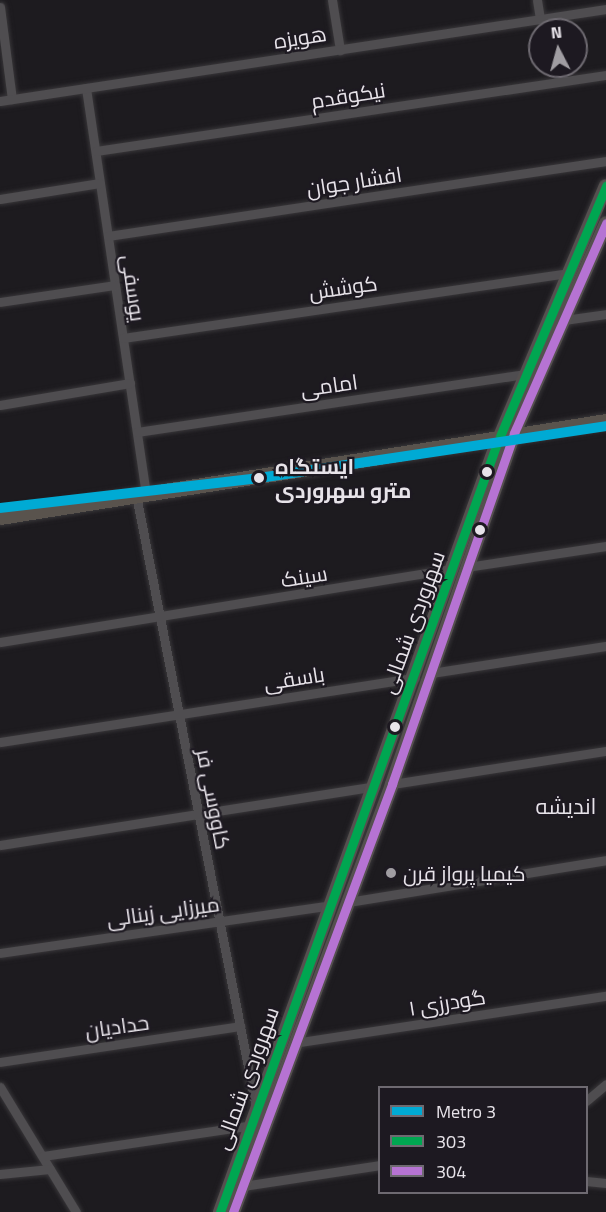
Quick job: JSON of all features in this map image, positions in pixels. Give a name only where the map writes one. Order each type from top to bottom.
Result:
[{"type":"main road","name":"سهروردی شمالی","points":[[220,1212],[415,678],[460,568],[526,374],[606,186]]},
{"type":"main road","name":"سهروردی شمالی","points":[[507,435],[564,320],[606,223]]},
{"type":"main road","points":[[0,517],[606,421]]},
{"type":"main road","name":"سهروردی شمالی","points":[[233,1212],[392,784],[430,673],[460,568]]},
{"type":"main road","points":[[332,905],[348,902]]},
{"type":"street","points":[[332,0],[340,50]]},
{"type":"street","points":[[537,0],[540,18]]},
{"type":"street","points":[[0,7],[12,99]]},
{"type":"street","name":"هویزه","points":[[547,18],[606,9]]},
{"type":"street","name":"هویزه","points":[[0,101],[528,21]]},
{"type":"street","name":"نیکوقدم","points":[[96,152],[606,75]]},
{"type":"street","name":"یوسفی","points":[[86,88],[137,432],[141,494]]},
{"type":"street","name":"افشار جوان","points":[[108,236],[606,161]]},
{"type":"street","points":[[0,199],[100,183]]},
{"type":"street","name":"کوشش","points":[[123,338],[569,273]]},
{"type":"street","points":[[0,302],[115,285]]},
{"type":"street","points":[[564,320],[606,314]]},
{"type":"street","name":"امامی","points":[[137,432],[526,374]]},
{"type":"street","points":[[0,405],[130,383]]},
{"type":"street","name":"کاووسی فر","points":[[141,494],[160,618],[257,1110]]},
{"type":"street","name":"سینک","points":[[0,642],[606,546]]},
{"type":"street","points":[[430,673],[606,646]]},
{"type":"street","name":"باسقی","points":[[0,742],[415,678]]},
{"type":"street","points":[[392,784],[606,751]]},
{"type":"street","points":[[0,845],[198,812],[375,786]]},
{"type":"street","points":[[348,902],[606,860]]},
{"type":"street","name":"میرزایی زینالی","points":[[0,953],[332,905]]},
{"type":"street","name":"گودرزی ۱","points":[[294,1043],[606,996]]},
{"type":"street","name":"حدادیان","points":[[0,1062],[240,1026]]},
{"type":"street","points":[[588,1099],[606,1085]]},
{"type":"street","points":[[0,1087],[76,1212]]},
{"type":"street","points":[[43,1156],[252,1125]]},
{"type":"street","points":[[243,1186],[378,1165]]},
{"type":"street","points":[[0,1174],[50,1169]]},
{"type":"street","points":[[588,1181],[606,1183]]},
{"type":"metro line","name":"3","points":[[0,508],[259,478],[606,426]]},
{"type":"transit line","name":"303","points":[[500,436],[606,186]]},
{"type":"transit line","name":"304","points":[[233,1212],[392,784],[514,433],[606,223]]},
{"type":"transit line","name":"303","points":[[220,1212],[496,446]]},
{"type":"place","name":"ایستگاه مترو سهروردی","points":[[259,478]]},
{"type":"place","name":"کیمیا پرواز قرن","points":[[391,873]]},
{"type":"district","name":"اندیشه","points":[[566,807]]}]
